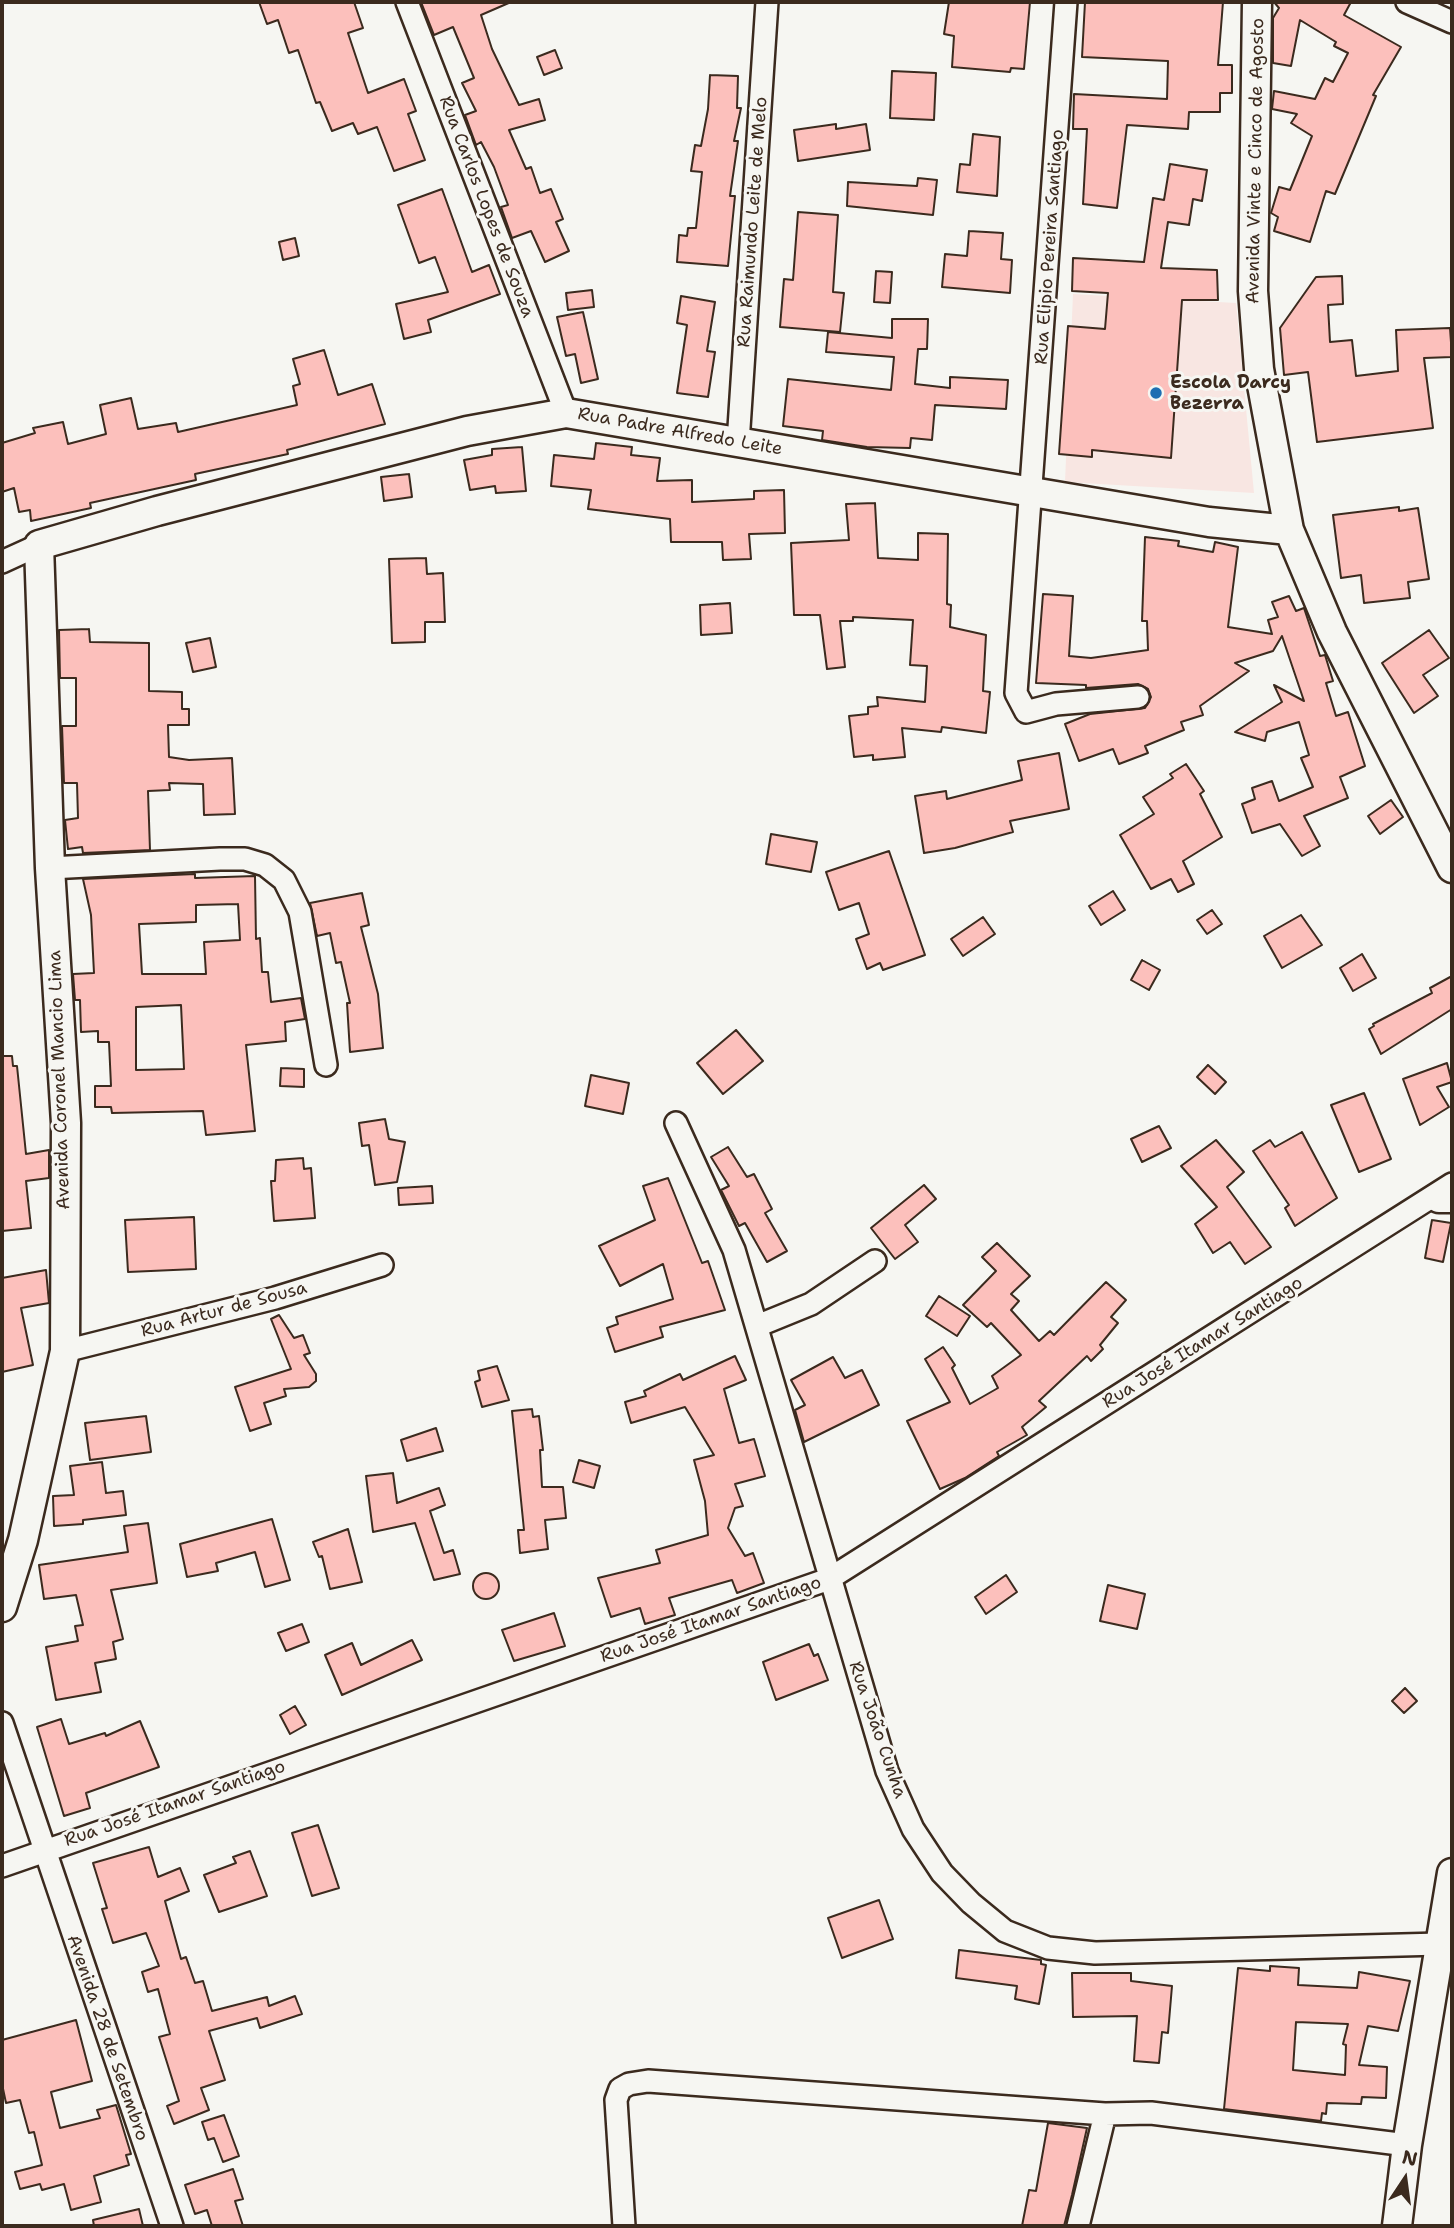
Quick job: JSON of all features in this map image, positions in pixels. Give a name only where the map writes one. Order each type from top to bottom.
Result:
[{"type":"street","name":"Rua Carlos Lopes de Souza","points":[[407,2],[566,413]]},
{"type":"street","name":"Rua Raimundo Leite de Melo","points":[[738,443],[767,2]]},
{"type":"street","name":"Rua Elipio Pereira Santiago","points":[[1066,2],[1033,491],[1016,693],[1026,712],[1056,704],[1138,697]]},
{"type":"street","name":"Avenida Vinte e Cinco de Agosto","points":[[1257,2],[1252,291],[1259,369],[1289,530],[1332,632],[1452,868]]},
{"type":"street","points":[[1407,2],[1452,22]]},
{"type":"street","name":"Rua Padre Alfredo Leite","points":[[2,562],[39,545],[157,510],[454,434],[566,413],[1209,522],[1289,530]]},
{"type":"street","name":"Avenida Coronel Mancio Lima","points":[[2,1607],[23,1540],[65,1351],[66,1123],[50,868],[39,545]]},
{"type":"street","points":[[50,868],[220,859],[245,859],[265,865],[284,880],[300,912],[326,1065]]},
{"type":"street","name":"Rua João Cunha","points":[[676,1123],[734,1250],[887,1770],[913,1829],[942,1873],[971,1903],[1005,1931],[1048,1948],[1095,1953],[1440,1944]]},
{"type":"street","name":"Rua José Itamar Santiago","points":[[2,1866],[830,1579],[1445,1195]]},
{"type":"street","points":[[757,1326],[811,1304],[875,1261]]},
{"type":"street","name":"Rua Artur de Sousa","points":[[65,1351],[275,1298],[382,1265]]},
{"type":"street","name":"Avenida 28 de Setembro","points":[[2,1723],[42,1850],[172,2226]]},
{"type":"street","points":[[1397,2226],[1407,2145],[1452,1874]]},
{"type":"street","points":[[624,2226],[616,2100],[620,2089],[629,2084],[648,2081],[1105,2115],[1150,2113],[1407,2145]]},
{"type":"street","points":[[1078,2226],[1105,2115]]},
{"type":"shaded area","name":"Escola Darcy Bezerra","points":[[1073,294],[1236,303],[1254,493],[1065,482]]},
{"type":"building","points":[[259,2],[354,2],[363,28],[348,33],[368,93],[404,79],[416,111],[408,114],[425,160],[394,171],[377,127],[358,134],[353,123],[332,131],[320,102],[316,103],[298,50],[289,53],[278,20],[267,24]]},
{"type":"building","points":[[421,2],[511,2],[481,15],[492,49],[519,105],[539,99],[545,120],[509,130],[526,169],[531,167],[540,193],[551,189],[563,219],[556,222],[569,251],[545,262],[531,231],[512,238],[501,207],[508,205],[494,167],[481,142],[476,145],[465,115],[476,111],[462,83],[474,78],[453,27],[434,35]]},
{"type":"building","points":[[949,2],[1030,2],[1024,69],[1011,68],[1010,72],[952,67],[954,36],[944,34]]},
{"type":"building","points":[[1085,2],[1223,2],[1218,65],[1232,65],[1232,93],[1220,93],[1220,112],[1189,112],[1188,129],[1127,125],[1117,208],[1083,204],[1087,129],[1073,129],[1074,94],[1167,99],[1168,61],[1082,57]]},
{"type":"building","points":[[1274,2],[1351,2],[1344,15],[1401,47],[1373,95],[1376,96],[1335,194],[1326,191],[1310,242],[1274,231],[1278,217],[1271,213],[1279,187],[1290,190],[1312,136],[1291,123],[1297,114],[1272,109],[1274,91],[1315,99],[1325,78],[1333,82],[1348,53],[1334,46],[1336,42],[1300,20],[1291,66],[1273,63],[1273,18],[1279,8]]},
{"type":"building","points":[[555,50],[562,68],[544,75],[537,57]]},
{"type":"building","points":[[892,71],[936,73],[934,120],[890,118]]},
{"type":"building","points":[[710,75],[738,76],[737,108],[741,108],[734,141],[738,141],[730,196],[735,196],[728,266],[677,262],[679,235],[687,236],[688,228],[696,228],[702,172],[691,171],[695,145],[701,146],[708,109]]},
{"type":"building","points":[[836,124],[836,129],[866,124],[870,150],[798,161],[794,130]]},
{"type":"building","points":[[973,134],[1000,137],[997,196],[957,192],[960,164],[970,165]]},
{"type":"building","points":[[1170,164],[1207,170],[1202,201],[1193,199],[1189,225],[1168,222],[1161,268],[1217,270],[1218,300],[1182,300],[1171,458],[1092,450],[1092,457],[1059,454],[1068,326],[1105,329],[1108,293],[1072,291],[1073,258],[1144,262],[1153,198],[1164,200]]},
{"type":"building","points":[[918,178],[937,180],[933,215],[847,206],[848,182],[917,186]]},
{"type":"building","points":[[442,189],[472,272],[489,265],[500,294],[428,320],[431,332],[404,339],[396,304],[448,292],[435,257],[419,263],[398,205]]},
{"type":"building","points":[[798,212],[838,215],[833,292],[844,293],[840,332],[780,327],[784,279],[793,280]]},
{"type":"building","points":[[969,231],[1003,233],[1001,259],[1012,260],[1010,293],[942,287],[945,254],[967,256]]},
{"type":"building","points":[[295,238],[299,256],[283,260],[279,242]]},
{"type":"building","points":[[876,271],[892,272],[890,303],[874,302]]},
{"type":"building","points":[[1342,276],[1343,304],[1328,305],[1330,342],[1352,340],[1356,376],[1398,371],[1396,330],[1450,328],[1452,357],[1424,358],[1433,428],[1317,442],[1308,372],[1284,375],[1280,328],[1316,277]]},
{"type":"building","points":[[592,290],[594,307],[568,310],[566,293]]},
{"type":"building","points":[[681,296],[715,302],[707,351],[715,352],[708,397],[677,393],[687,325],[677,323]]},
{"type":"building","points":[[583,312],[598,379],[581,383],[575,354],[566,356],[557,317]]},
{"type":"building","points":[[892,319],[928,319],[927,349],[918,349],[915,384],[950,388],[950,377],[1008,380],[1006,409],[935,405],[932,440],[911,438],[910,448],[867,447],[822,440],[823,431],[783,426],[788,379],[891,390],[894,357],[826,352],[828,332],[892,338]]},
{"type":"building","points":[[324,350],[338,395],[372,384],[385,424],[287,450],[288,454],[195,474],[196,480],[90,503],[91,508],[31,521],[30,510],[19,512],[14,488],[2,492],[2,443],[35,433],[33,428],[63,422],[68,444],[106,434],[100,405],[131,398],[138,429],[176,423],[178,432],[297,405],[293,386],[300,384],[293,359]]},
{"type":"building","points":[[596,443],[632,447],[631,455],[660,458],[657,481],[692,480],[692,502],[754,499],[754,491],[784,490],[785,533],[749,534],[751,559],[723,560],[722,542],[671,542],[670,519],[588,509],[591,490],[551,486],[554,455],[594,459]]},
{"type":"building","points":[[522,447],[526,491],[496,493],[495,486],[470,490],[464,460],[492,455],[492,449]]},
{"type":"building","points":[[409,474],[412,497],[384,501],[381,477]]},
{"type":"building","points":[[875,503],[878,558],[918,560],[918,533],[948,534],[947,604],[951,605],[950,627],[986,635],[983,691],[990,692],[986,733],[942,727],[941,732],[902,728],[905,757],[873,760],[873,755],[854,757],[849,716],[868,714],[868,707],[878,706],[877,697],[925,702],[927,666],[910,665],[913,620],[853,617],[853,621],[840,621],[845,667],[827,669],[820,615],[794,615],[791,543],[849,540],[846,504]]},
{"type":"building","points":[[1399,507],[1399,511],[1418,508],[1429,579],[1408,582],[1410,598],[1364,603],[1361,575],[1341,578],[1333,515]]},
{"type":"building","points":[[1145,537],[1179,541],[1178,546],[1213,552],[1215,542],[1238,547],[1228,627],[1272,634],[1268,620],[1278,617],[1272,602],[1289,596],[1296,611],[1304,608],[1320,656],[1325,655],[1333,681],[1326,683],[1336,716],[1348,712],[1365,766],[1340,777],[1348,798],[1304,816],[1320,846],[1302,856],[1280,824],[1252,833],[1242,804],[1255,799],[1252,788],[1272,781],[1279,801],[1313,787],[1301,758],[1309,755],[1299,722],[1267,732],[1265,741],[1235,732],[1282,702],[1274,685],[1304,701],[1282,636],[1273,651],[1235,663],[1249,671],[1200,706],[1203,715],[1181,722],[1184,730],[1145,746],[1148,753],[1119,764],[1113,749],[1079,761],[1065,724],[1090,714],[1145,708],[1151,697],[1148,689],[1138,684],[1086,688],[1086,685],[1036,683],[1043,594],[1073,596],[1069,656],[1091,658],[1148,650],[1147,621],[1142,621]]},
{"type":"building","points":[[426,558],[427,574],[443,573],[445,622],[425,622],[425,642],[392,643],[389,559]]},
{"type":"building","points":[[730,603],[732,633],[701,635],[700,605]]},
{"type":"building","points":[[89,629],[90,642],[149,643],[149,691],[182,692],[182,709],[189,709],[189,725],[168,725],[169,757],[189,760],[232,758],[235,814],[204,815],[203,784],[169,783],[170,790],[148,791],[150,850],[83,853],[82,847],[68,849],[65,820],[78,818],[77,783],[64,783],[62,726],[76,726],[76,678],[60,678],[59,630]]},
{"type":"building","points":[[1429,630],[1449,658],[1423,675],[1438,696],[1414,713],[1382,663]]},
{"type":"building","points":[[210,638],[216,667],[193,672],[186,643]]},
{"type":"building","points":[[1059,753],[1069,809],[1010,821],[1013,832],[955,848],[924,853],[915,796],[946,791],[947,799],[1022,780],[1018,761]]},
{"type":"building","points":[[1186,764],[1204,791],[1200,794],[1222,837],[1183,861],[1194,884],[1178,892],[1171,879],[1151,889],[1120,835],[1154,814],[1143,797],[1173,778],[1170,774]]},
{"type":"building","points":[[1391,800],[1403,817],[1380,834],[1368,816]]},
{"type":"building","points":[[771,834],[817,842],[811,872],[766,864]]},
{"type":"building","points":[[889,851],[925,955],[883,970],[880,963],[867,969],[856,939],[869,934],[859,903],[839,910],[826,872]]},
{"type":"building","points":[[195,874],[195,878],[255,876],[256,939],[260,938],[262,972],[268,972],[271,1002],[301,998],[305,1019],[285,1022],[286,1041],[246,1045],[255,1131],[206,1135],[203,1111],[112,1113],[111,1107],[95,1107],[95,1086],[111,1086],[109,1042],[98,1042],[98,1031],[81,1032],[80,1000],[75,1000],[73,974],[94,973],[91,915],[83,879]],"holes":[[[238,904],[240,940],[204,942],[206,974],[142,974],[139,924],[196,922],[196,905]],[[181,1005],[184,1069],[136,1070],[136,1007]]]},
{"type":"building","points":[[1113,891],[1125,910],[1101,925],[1089,906]]},
{"type":"building","points":[[362,893],[369,925],[361,927],[378,994],[383,1048],[350,1052],[347,1003],[350,1003],[341,962],[336,963],[330,933],[317,936],[310,903]]},
{"type":"building","points":[[1212,910],[1222,924],[1207,934],[1197,920]]},
{"type":"building","points":[[1301,915],[1322,945],[1282,968],[1264,936]]},
{"type":"building","points":[[983,917],[995,934],[963,956],[951,939]]},
{"type":"building","points":[[1362,954],[1376,978],[1353,991],[1340,968]]},
{"type":"building","points":[[1142,960],[1160,970],[1149,990],[1131,980]]},
{"type":"building","points":[[1452,976],[1452,1009],[1381,1054],[1369,1029],[1373,1024],[1432,993],[1430,988]]},
{"type":"building","points":[[736,1030],[763,1061],[723,1094],[697,1063]]},
{"type":"building","points":[[2,1056],[12,1056],[13,1066],[17,1066],[26,1154],[49,1150],[49,1178],[26,1181],[31,1228],[2,1231]]},
{"type":"building","points":[[1447,1063],[1452,1082],[1437,1087],[1449,1107],[1420,1125],[1403,1079]]},
{"type":"building","points":[[1208,1065],[1226,1082],[1215,1094],[1197,1077]]},
{"type":"building","points":[[281,1068],[304,1069],[304,1087],[280,1086]]},
{"type":"building","points":[[591,1075],[629,1083],[623,1114],[585,1106]]},
{"type":"building","points":[[1364,1093],[1391,1159],[1359,1172],[1331,1105]]},
{"type":"building","points":[[385,1119],[389,1139],[405,1142],[397,1182],[375,1185],[369,1145],[362,1146],[359,1123]]},
{"type":"building","points":[[1159,1126],[1171,1148],[1142,1162],[1131,1139]]},
{"type":"building","points":[[1302,1132],[1337,1198],[1295,1226],[1285,1208],[1289,1205],[1253,1151],[1270,1140],[1275,1147]]},
{"type":"building","points":[[1216,1140],[1244,1172],[1227,1187],[1271,1247],[1245,1264],[1230,1242],[1213,1253],[1195,1224],[1217,1207],[1181,1166]]},
{"type":"building","points":[[728,1147],[747,1177],[754,1174],[772,1209],[765,1213],[787,1251],[767,1262],[745,1223],[739,1226],[721,1190],[729,1186],[711,1157]]},
{"type":"building","points":[[303,1158],[304,1169],[311,1168],[315,1218],[274,1221],[271,1181],[275,1181],[276,1160]]},
{"type":"building","points":[[668,1178],[702,1263],[708,1261],[725,1310],[660,1327],[663,1337],[615,1352],[607,1328],[618,1324],[616,1317],[673,1299],[663,1264],[620,1286],[599,1246],[655,1220],[643,1186]]},
{"type":"building","points":[[924,1185],[936,1199],[905,1225],[918,1242],[895,1259],[871,1228]]},
{"type":"building","points":[[432,1186],[433,1203],[399,1205],[398,1188]]},
{"type":"building","points":[[194,1217],[196,1269],[128,1272],[125,1220]]},
{"type":"building","points":[[1432,1220],[1451,1223],[1443,1262],[1425,1258]]},
{"type":"building","points":[[997,1243],[1030,1276],[1011,1294],[1019,1301],[1011,1310],[1039,1341],[1050,1331],[1054,1335],[1106,1282],[1126,1300],[1111,1317],[1118,1323],[1100,1345],[1103,1349],[1091,1361],[1087,1356],[1039,1401],[1046,1407],[1022,1427],[1027,1435],[997,1452],[999,1456],[965,1478],[940,1489],[907,1421],[950,1402],[925,1359],[943,1347],[955,1365],[952,1368],[970,1404],[998,1388],[992,1376],[1021,1355],[991,1323],[987,1327],[963,1305],[996,1271],[982,1257]]},
{"type":"building","points":[[46,1270],[49,1303],[21,1308],[33,1365],[2,1372],[2,1278]]},
{"type":"building","points":[[939,1296],[970,1316],[957,1336],[926,1316]]},
{"type":"building","points":[[279,1315],[294,1338],[303,1335],[310,1353],[304,1355],[316,1374],[316,1381],[309,1387],[284,1389],[286,1396],[264,1403],[271,1424],[250,1431],[235,1387],[291,1369],[271,1319]]},
{"type":"building","points":[[735,1356],[746,1380],[724,1389],[739,1443],[754,1439],[765,1476],[735,1484],[743,1506],[735,1508],[728,1528],[745,1556],[753,1553],[764,1583],[737,1593],[732,1580],[669,1598],[675,1615],[645,1624],[640,1608],[611,1617],[598,1578],[660,1563],[656,1550],[708,1535],[705,1501],[694,1460],[714,1455],[685,1407],[631,1423],[625,1402],[646,1396],[644,1391],[680,1374],[683,1380]]},
{"type":"building","points":[[833,1357],[845,1378],[862,1370],[879,1405],[804,1442],[795,1410],[805,1405],[791,1380]]},
{"type":"building","points":[[497,1366],[509,1400],[482,1407],[475,1382],[480,1380],[478,1371]]},
{"type":"building","points":[[532,1409],[533,1417],[539,1416],[543,1450],[540,1450],[542,1487],[563,1487],[566,1518],[545,1520],[548,1549],[520,1553],[518,1530],[524,1530],[512,1411]]},
{"type":"building","points":[[146,1416],[151,1452],[90,1460],[85,1423]]},
{"type":"building","points":[[436,1428],[443,1451],[407,1461],[401,1440]]},
{"type":"building","points":[[579,1460],[600,1466],[594,1488],[573,1482]]},
{"type":"building","points":[[102,1462],[106,1493],[123,1491],[126,1515],[83,1520],[83,1524],[54,1526],[53,1496],[74,1495],[70,1466]]},
{"type":"building","points":[[393,1473],[397,1503],[439,1488],[445,1505],[430,1511],[444,1553],[453,1550],[460,1574],[434,1580],[415,1523],[373,1532],[366,1476]]},
{"type":"building","points":[[272,1519],[290,1580],[265,1587],[255,1552],[216,1563],[218,1571],[187,1577],[180,1544]]},
{"type":"building","points":[[148,1523],[157,1583],[111,1590],[123,1639],[113,1642],[116,1659],[95,1663],[101,1692],[56,1700],[46,1647],[78,1641],[75,1626],[83,1625],[76,1595],[44,1599],[39,1565],[128,1552],[124,1526]]},
{"type":"building","points":[[348,1529],[362,1582],[330,1589],[322,1556],[319,1557],[313,1542]]},
{"type":"building","points":[[486,1573],[495,1577],[499,1586],[495,1595],[486,1599],[477,1595],[473,1586],[477,1577]]},
{"type":"building","points":[[1006,1575],[1017,1592],[986,1614],[975,1597]]},
{"type":"building","points":[[1108,1585],[1145,1594],[1137,1629],[1100,1621]]},
{"type":"building","points":[[554,1613],[565,1646],[514,1661],[502,1630]]},
{"type":"building","points":[[302,1624],[309,1642],[286,1651],[278,1633]]},
{"type":"building","points":[[412,1640],[422,1660],[342,1695],[325,1655],[352,1643],[361,1665]]},
{"type":"building","points":[[809,1644],[814,1656],[818,1654],[828,1680],[776,1700],[763,1662]]},
{"type":"building","points":[[1405,1688],[1417,1701],[1404,1713],[1392,1701]]},
{"type":"building","points":[[295,1706],[306,1725],[290,1734],[280,1715]]},
{"type":"building","points":[[61,1719],[69,1744],[105,1733],[106,1736],[140,1721],[159,1767],[86,1793],[90,1808],[64,1816],[37,1727]]},
{"type":"building","points":[[318,1825],[339,1888],[312,1896],[292,1833]]},
{"type":"building","points":[[149,1847],[158,1877],[180,1868],[189,1891],[165,1901],[181,1959],[186,1957],[195,1983],[203,1981],[212,2011],[267,1997],[269,2006],[295,1996],[302,2014],[260,2028],[257,2018],[209,2031],[225,2080],[201,2088],[209,2110],[174,2124],[167,2106],[179,2101],[159,2037],[170,2034],[158,1989],[148,1992],[142,1972],[159,1966],[146,1933],[113,1943],[102,1909],[107,1908],[93,1863]]},
{"type":"building","points":[[250,1851],[267,1896],[219,1912],[204,1875],[236,1863],[233,1857]]},
{"type":"building","points":[[879,1900],[893,1939],[842,1958],[828,1918]]},
{"type":"building","points":[[959,1950],[1041,1960],[1041,1964],[1046,1965],[1039,2004],[1015,1999],[1017,1986],[956,1978]]},
{"type":"building","points":[[1270,1966],[1299,1968],[1298,1985],[1357,1988],[1359,1972],[1410,1981],[1398,2031],[1368,2026],[1359,2065],[1387,2067],[1386,2098],[1362,2097],[1361,2104],[1327,2103],[1326,2114],[1322,2113],[1321,2121],[1224,2109],[1238,1968],[1270,1971]],"holes":[[[1296,2022],[1348,2024],[1343,2044],[1346,2045],[1345,2075],[1293,2070]]]},
{"type":"building","points":[[1072,1973],[1131,1973],[1131,1981],[1172,1986],[1168,2033],[1162,2032],[1159,2063],[1134,2061],[1137,2016],[1073,2017]]},
{"type":"building","points":[[76,2020],[92,2081],[51,2092],[60,2128],[100,2118],[97,2110],[116,2105],[131,2154],[126,2155],[129,2165],[94,2176],[101,2202],[71,2210],[64,2184],[42,2190],[40,2184],[20,2189],[15,2172],[42,2165],[34,2132],[29,2133],[20,2100],[6,2103],[2,2084],[2,2040]]},
{"type":"building","points":[[224,2115],[239,2156],[223,2162],[214,2138],[208,2140],[202,2122]]},
{"type":"building","points":[[1048,2123],[1087,2128],[1072,2195],[1064,2226],[1022,2226],[1029,2190],[1036,2191]]},
{"type":"building","points":[[233,2169],[243,2199],[235,2201],[243,2226],[212,2226],[207,2210],[195,2214],[185,2185]]},
{"type":"building","points":[[139,2209],[143,2226],[94,2226],[93,2220]]},
{"type":"place","name":"Escola Darcy Bezerra","points":[[1156,393]]}]
